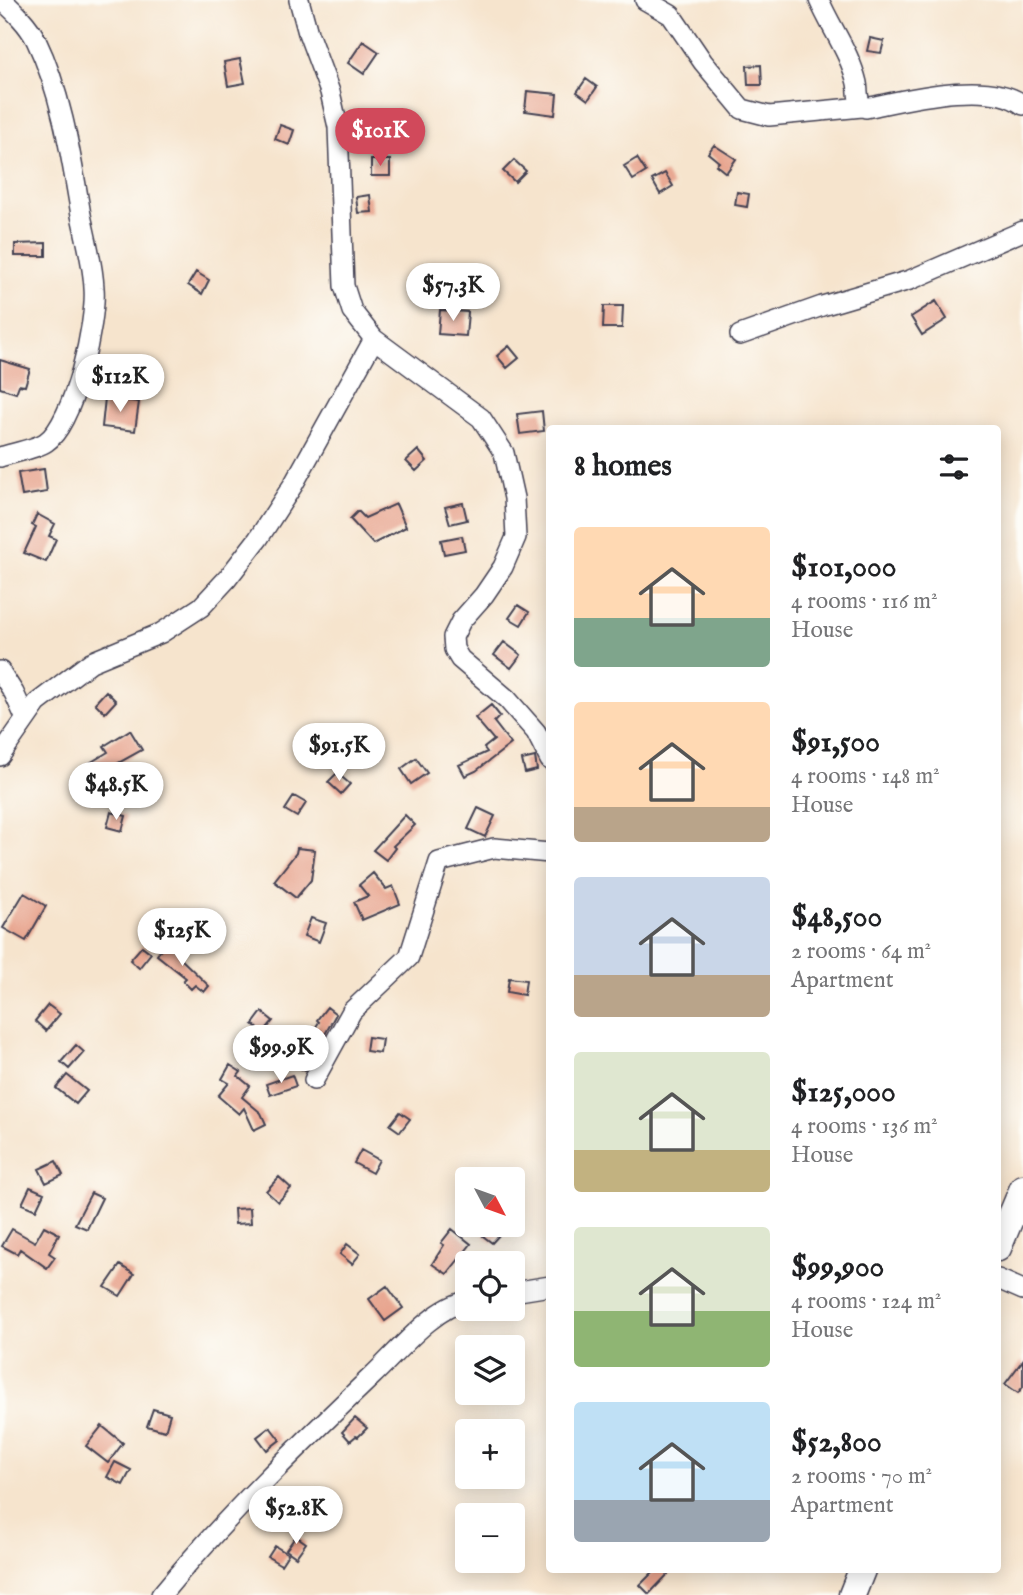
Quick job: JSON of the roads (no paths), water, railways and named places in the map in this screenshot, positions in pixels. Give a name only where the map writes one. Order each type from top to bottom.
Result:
[{"type":"main road","points":[[1001,1241],[1023,1188]]},
{"type":"main road","points":[[852,1595],[861,1573]]},
{"type":"street","points":[[0,457],[46,442],[64,419],[77,385],[94,317],[94,288],[69,147],[48,69],[35,37],[2,0]]},
{"type":"street","points":[[299,0],[330,92],[338,127],[344,286],[352,311],[374,339],[481,418],[504,453],[514,498],[516,537],[503,567],[461,621],[453,637],[454,649],[460,659],[507,699],[536,732],[546,752]]},
{"type":"street","points":[[645,0],[671,15],[703,62],[742,109],[769,116],[866,108],[947,92],[1000,95],[1023,105]]},
{"type":"street","points":[[819,0],[844,48],[857,83],[862,107]]},
{"type":"street","points":[[740,335],[822,306],[910,280],[1023,231]]},
{"type":"street","points":[[0,756],[37,703],[91,662],[162,633],[201,607],[227,579],[258,539],[293,485],[374,339]]},
{"type":"street","points":[[0,671],[25,717]]},
{"type":"street","points":[[314,1080],[352,1011],[410,957],[439,862],[494,848],[546,853]]},
{"type":"street","points":[[1001,1280],[1023,1290]]},
{"type":"street","points":[[525,1290],[546,1287]]},
{"type":"street","points":[[161,1595],[302,1442],[438,1314],[455,1306]]}]
